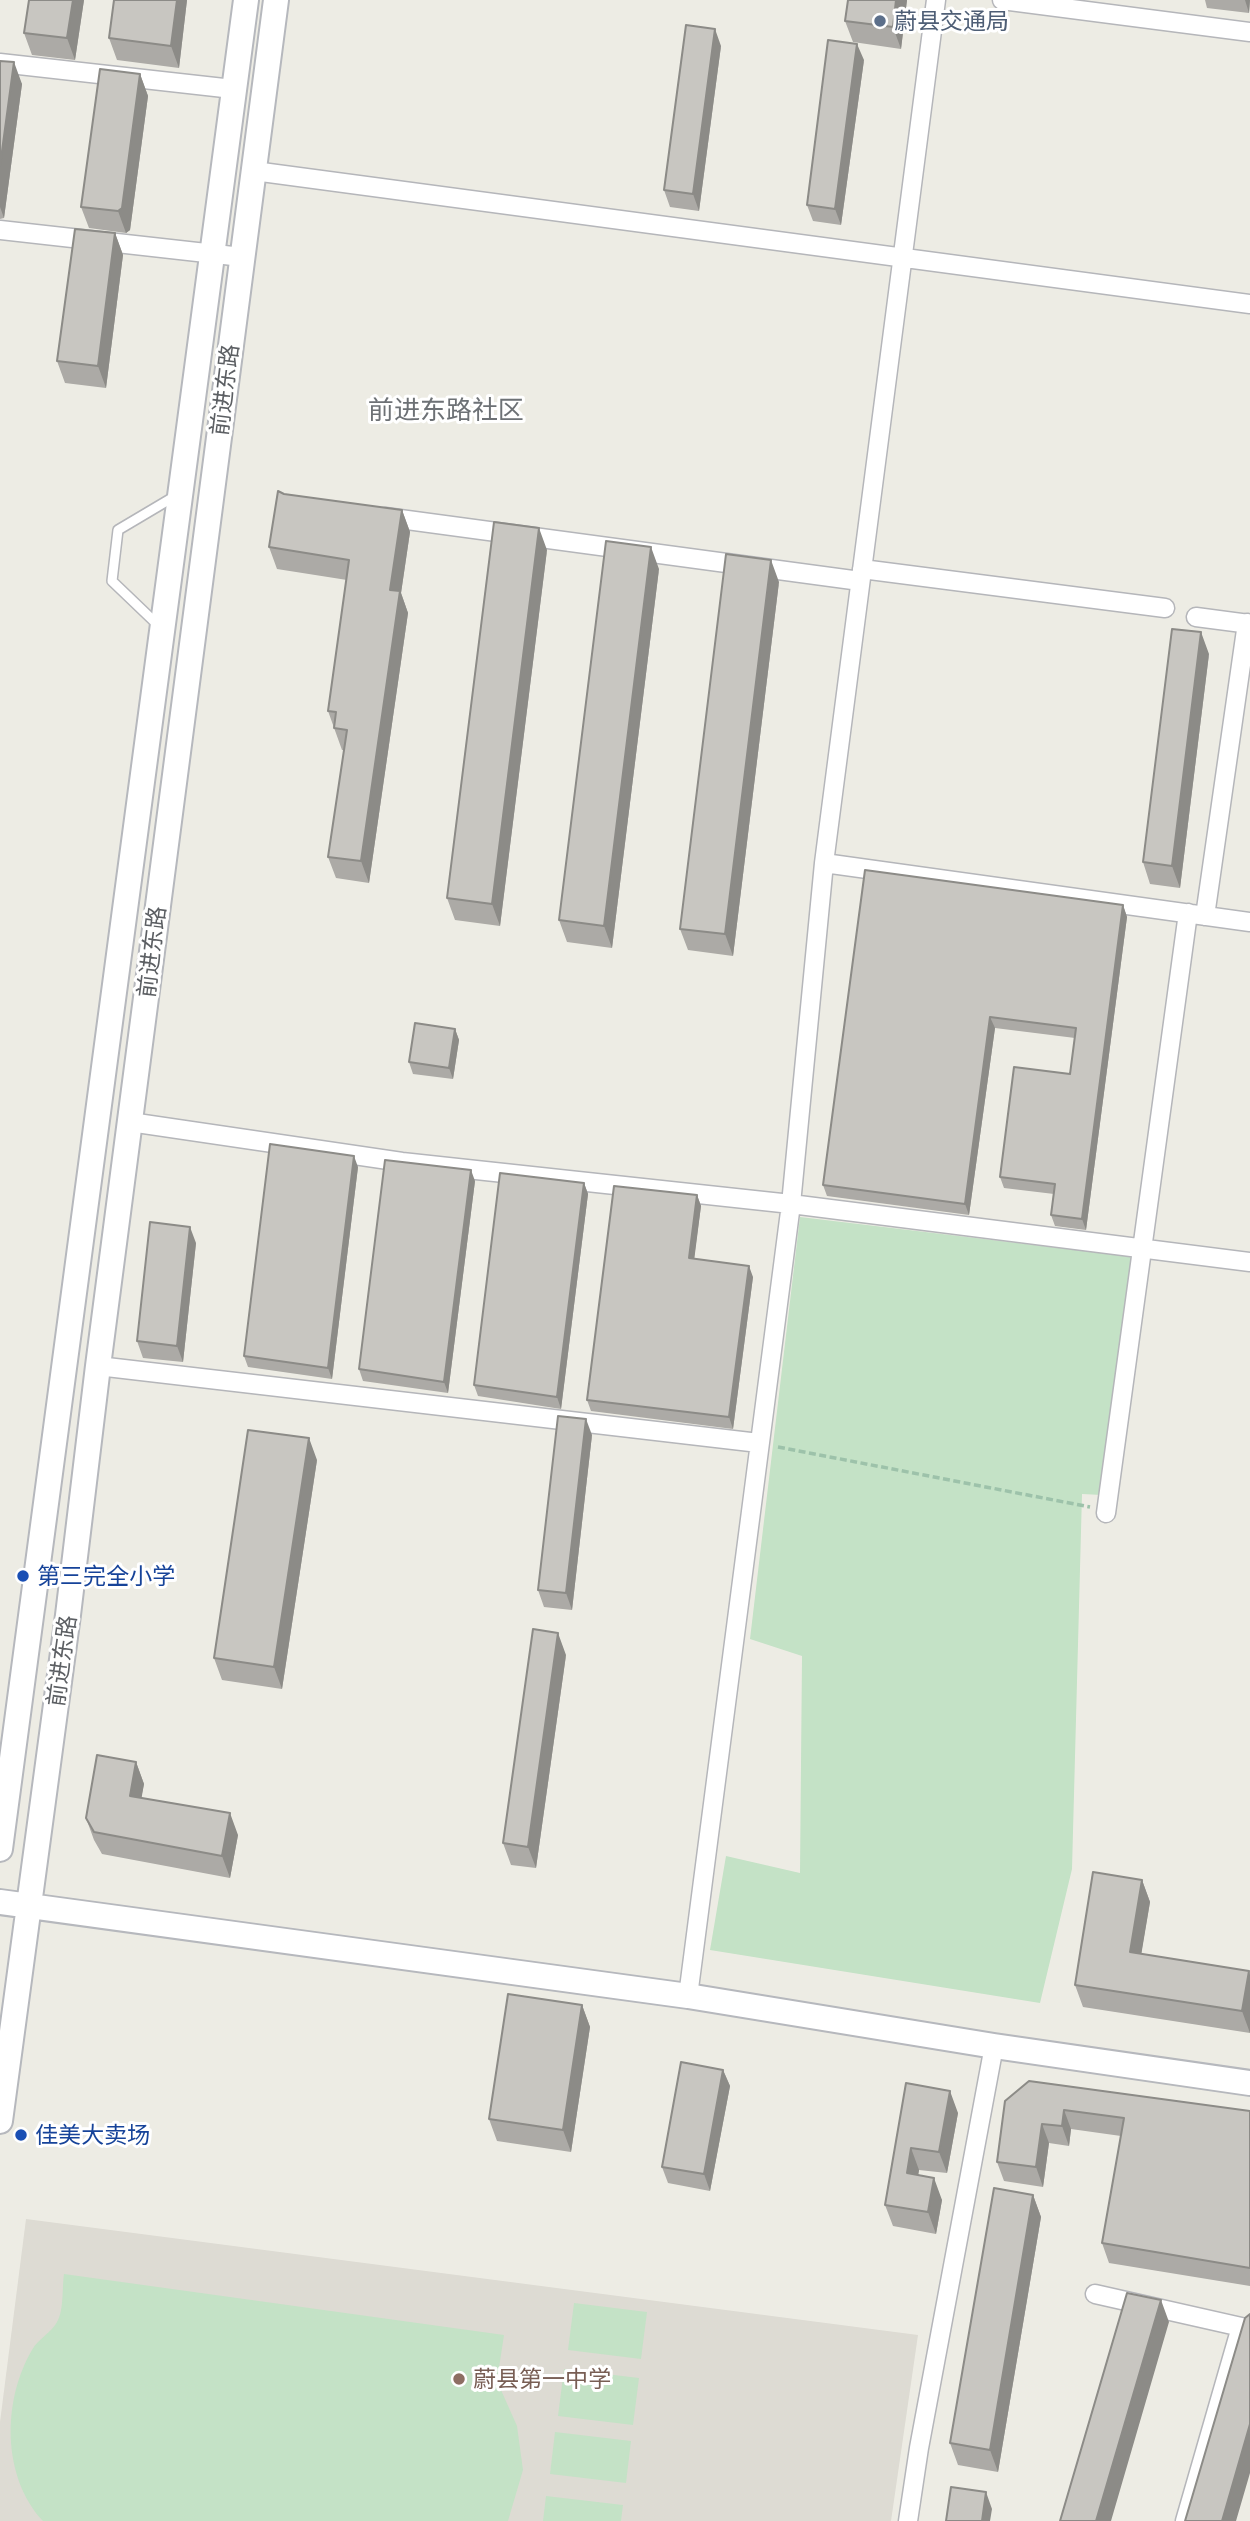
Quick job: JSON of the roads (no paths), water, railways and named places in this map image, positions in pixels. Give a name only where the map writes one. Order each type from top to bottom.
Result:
[{"type":"main road","name":"前进东路","points":[[0,1849],[178,494],[246,0]]},
{"type":"main road","name":"前进东路","points":[[0,2121],[68,1615],[276,0]]},
{"type":"main road","points":[[0,1902],[688,1996],[994,2046],[1250,2083]]},
{"type":"street","points":[[688,1996],[791,1203],[824,863],[936,0]]},
{"type":"street","points":[[1002,0],[1250,32]]},
{"type":"street","points":[[0,63],[233,89]]},
{"type":"street","points":[[254,171],[1250,304]]},
{"type":"street","points":[[0,230],[242,257]]},
{"type":"street","points":[[363,514],[861,575],[1165,608]]},
{"type":"street","points":[[1106,1513],[1142,1248],[1196,914],[1248,623],[1196,617]]},
{"type":"street","points":[[824,863],[1250,922]]},
{"type":"street","points":[[130,1122],[402,1161],[791,1203],[1250,1262]]},
{"type":"street","points":[[98,1366],[759,1443]]},
{"type":"street","points":[[908,2521],[919,2448],[994,2046]]},
{"type":"street","points":[[1095,2294],[1246,2328],[1185,2521]]},
{"type":"lane","points":[[161,627],[112,581],[118,530],[178,494]]},
{"type":"place","name":"蔚县交通局","points":[[880,21]]},
{"type":"place","name":"第三完全小学","points":[[23,1576]]},
{"type":"place","name":"佳美大卖场","points":[[21,2135]]},
{"type":"place","name":"蔚县第一中学","points":[[459,2379]]},
{"type":"district","name":"前进东路社区","points":[[446,410]]}]
